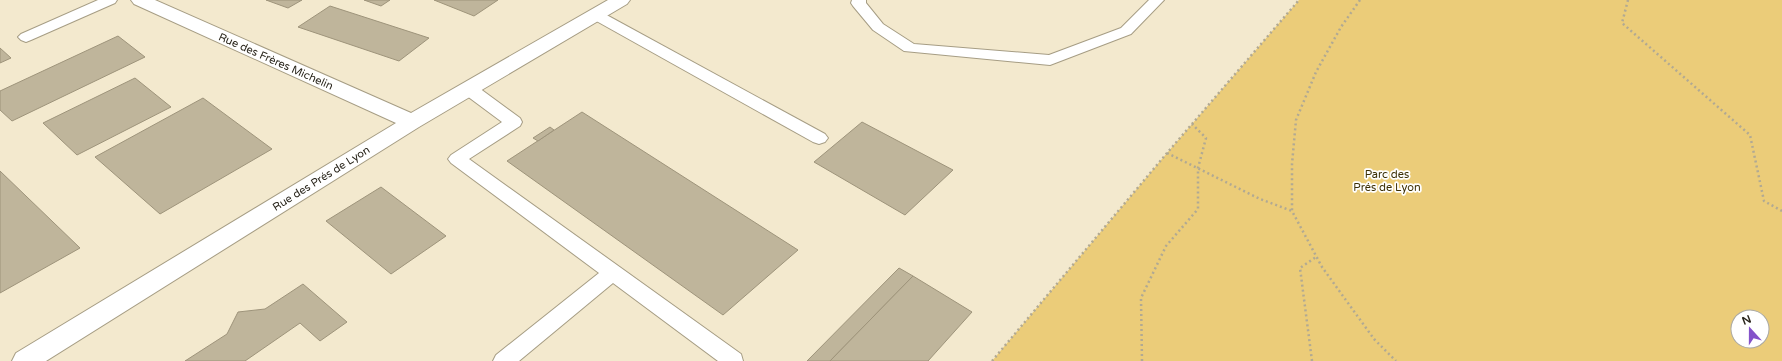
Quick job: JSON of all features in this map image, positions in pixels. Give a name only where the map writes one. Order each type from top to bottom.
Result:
[{"type":"street","name":"Rue des Frères Michelin","points":[[140,0],[412,122]]},
{"type":"street","name":"Rue des Prés de Lyon","points":[[24,361],[412,122],[620,0]]},
{"type":"lane","points":[[26,37],[110,0]]},
{"type":"lane","points":[[857,1],[878,27],[910,48],[1050,60],[1126,31],[1157,0]]},
{"type":"lane","points":[[596,15],[819,138]]},
{"type":"lane","points":[[470,89],[514,122],[457,159],[733,360],[732,361]]},
{"type":"lane","points":[[504,361],[613,272]]},
{"type":"path","points":[[992,361],[1167,153],[1299,0]]},
{"type":"path","points":[[1360,0],[1341,27],[1316,72],[1296,120],[1292,164],[1292,211],[1322,267],[1374,339],[1396,361]]},
{"type":"path","points":[[1628,0],[1622,22],[1750,135],[1764,201],[1782,211]]},
{"type":"path","points":[[1142,361],[1141,298],[1166,246],[1198,209],[1198,168],[1206,138],[1192,124]]},
{"type":"path","points":[[1167,153],[1260,199],[1292,211]]},
{"type":"path","points":[[1312,361],[1300,268],[1316,257]]},
{"type":"green space","name":"Parc des Prés de Lyon","points":[[1299,0],[1782,0],[1782,361],[992,361],[1167,153]]},
{"type":"building","points":[[266,0],[302,0],[288,8]]},
{"type":"building","points":[[364,0],[390,0],[381,6]]},
{"type":"building","points":[[434,0],[498,0],[474,16]]},
{"type":"building","points":[[330,6],[429,38],[399,61],[298,27]]},
{"type":"building","points":[[118,36],[145,57],[12,121],[0,110],[0,91]]},
{"type":"building","points":[[0,48],[11,58],[0,63]]},
{"type":"building","points":[[135,78],[171,107],[77,155],[43,123]]},
{"type":"building","points":[[203,98],[272,149],[160,214],[95,157]]},
{"type":"building","points":[[582,112],[798,250],[723,315],[507,161]]},
{"type":"building","points":[[862,122],[953,170],[905,215],[814,162]]},
{"type":"building","points":[[550,127],[554,130],[538,141],[533,138]]},
{"type":"building","points":[[0,171],[80,248],[0,293]]},
{"type":"building","points":[[381,187],[446,236],[391,274],[326,221]]},
{"type":"building","points":[[899,268],[913,276],[830,361],[807,361]]},
{"type":"building","points":[[913,276],[972,312],[928,361],[830,361]]},
{"type":"building","points":[[303,284],[347,322],[320,341],[300,323],[245,361],[185,361],[227,334],[238,312],[265,309]]}]
